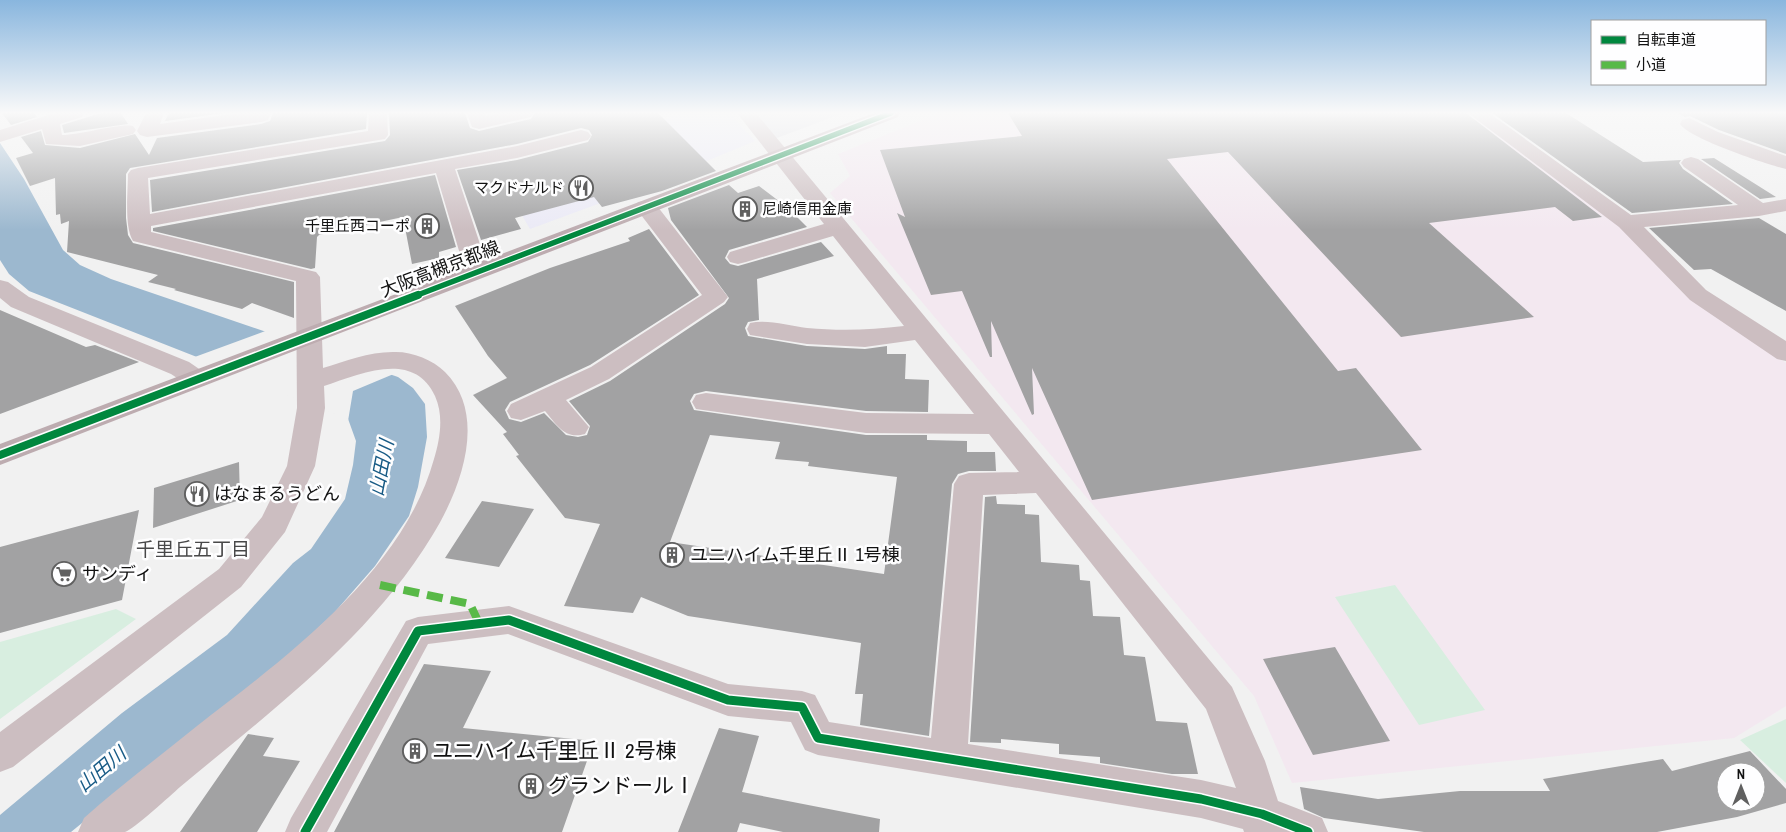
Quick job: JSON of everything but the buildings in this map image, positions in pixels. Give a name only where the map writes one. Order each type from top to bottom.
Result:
[{"type":"main road","name":"大阪高槻京都線","points":[[0,455],[791,152]]},
{"type":"street","points":[[381,152],[381,156]]},
{"type":"street","points":[[0,754],[230,578],[274,524],[301,466],[311,395],[313,334],[310,317],[308,277],[141,236],[138,174],[381,156],[444,166],[518,152]]},
{"type":"street","points":[[777,152],[1219,698],[1250,770],[1262,823]]},
{"type":"street","points":[[1530,152],[1627,222],[1698,295],[1786,353]]},
{"type":"street","points":[[1755,152],[1786,163]]},
{"type":"street","points":[[139,222],[381,156]]},
{"type":"street","points":[[1691,163],[1759,210]]},
{"type":"street","points":[[444,166],[477,271]]},
{"type":"street","points":[[1627,222],[1759,210],[1786,204]]},
{"type":"street","points":[[521,411],[600,373],[716,297],[646,206]]},
{"type":"street","points":[[738,257],[838,227]]},
{"type":"street","points":[[0,287],[20,302],[203,376]]},
{"type":"street","points":[[759,329],[807,336],[865,339],[922,331]]},
{"type":"street","points":[[98,832],[327,642],[380,585],[422,527],[442,485],[452,444],[453,409],[441,382],[424,368],[398,360],[374,364],[311,395]]},
{"type":"street","points":[[549,398],[575,427]]},
{"type":"street","points":[[706,402],[866,423],[998,424]]},
{"type":"street","points":[[948,760],[968,484],[1044,482]]},
{"type":"street","points":[[305,832],[418,631],[509,620],[728,700],[802,707],[818,738],[1202,799],[1262,823],[1308,832]]},
{"type":"shaded area","points":[[650,152],[729,152],[673,175]]},
{"type":"shaded area","points":[[843,152],[1520,152],[1616,223],[1684,294],[1786,363],[1786,706],[1734,738],[1292,783],[1254,696],[830,193],[850,176],[838,154]]},
{"type":"shaded area","points":[[501,180],[625,194],[530,229]]},
{"type":"green space","points":[[1395,585],[1485,710],[1419,725],[1335,597]]},
{"type":"green space","points":[[116,609],[136,619],[0,719],[0,642]]},
{"type":"green space","points":[[1786,719],[1786,783],[1766,764],[1766,762],[1764,762],[1740,740]]},
{"type":"water","name":"山田川","points":[[0,152],[6,152],[24,179],[63,250],[80,265],[111,279],[398,377],[413,388],[425,404],[427,437],[418,487],[409,516],[375,566],[334,613],[298,647],[71,832],[0,832],[0,815],[122,713],[227,635],[293,563],[311,549],[345,499],[353,465],[356,441],[347,416],[29,291],[9,274],[0,260]]},
{"type":"pier","points":[[268,330],[396,373],[353,391],[348,421],[346,418],[192,358]]},
{"type":"marked path","points":[[380,585],[454,599],[470,604],[479,623]]},
{"type":"cycle path","points":[[0,455],[790,152]]},
{"type":"cycle path","points":[[305,832],[418,631],[509,620],[728,700],[802,707],[818,738],[1201,799],[1262,814],[1308,832]]},
{"type":"place","name":"マクドナルド","points":[[581,188]]},
{"type":"place","name":"尼崎信用金庫","points":[[745,209]]},
{"type":"place","name":"千里丘西コーポ","points":[[427,226]]},
{"type":"place","name":"はなまるうどん","points":[[197,494]]},
{"type":"place","name":"ユニハイム千里丘Ⅱ 1号棟","points":[[672,555]]},
{"type":"place","name":"サンディ","points":[[64,574]]},
{"type":"place","name":"ユニハイム千里丘Ⅱ 2号棟","points":[[415,751]]},
{"type":"place","name":"グランドールⅠ","points":[[531,786]]},
{"type":"district","name":"千里丘五丁目","points":[[193,549]]}]
